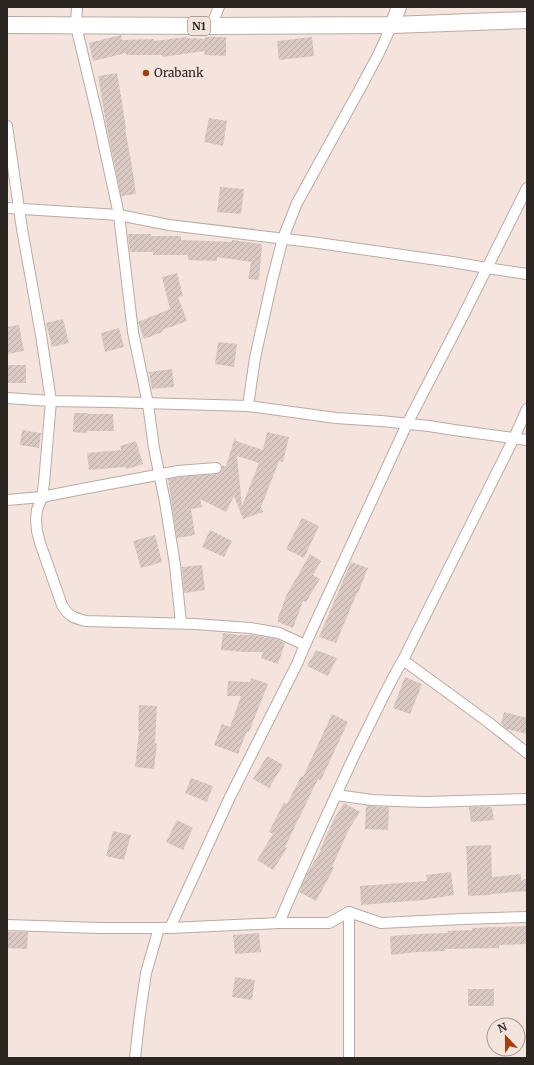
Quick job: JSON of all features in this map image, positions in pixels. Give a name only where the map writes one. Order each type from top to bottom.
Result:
[{"type":"main road","points":[[392,24],[399,7]]},
{"type":"main road","name":"N1","points":[[7,25],[211,26],[392,24],[527,20]]},
{"type":"street","points":[[77,7],[76,26],[119,215],[133,332],[148,404],[154,448],[165,502],[175,565],[181,623]]},
{"type":"street","points":[[211,26],[219,7]]},
{"type":"street","points":[[248,406],[255,358],[283,238],[297,203],[378,55],[392,24]]},
{"type":"street","points":[[7,126],[22,229],[41,335],[51,402],[42,497],[37,510],[37,531],[62,605],[66,612],[75,619],[86,621],[181,623],[258,630],[279,633],[305,645]]},
{"type":"street","points":[[170,928],[230,797],[297,664],[389,461],[527,188]]},
{"type":"street","points":[[7,208],[119,215],[170,225],[283,238],[527,274]]},
{"type":"street","points":[[7,398],[51,402],[248,406],[336,418],[407,424],[527,440]]},
{"type":"street","points":[[280,923],[300,872],[391,680],[403,660],[527,409]]},
{"type":"street","points":[[7,500],[42,497],[189,470],[216,468]]},
{"type":"street","points":[[403,660],[488,722],[527,753]]},
{"type":"street","points":[[336,795],[372,800],[426,802],[527,799]]},
{"type":"street","points":[[349,912],[349,1058]]},
{"type":"street","points":[[7,924],[100,928],[170,928],[280,923],[329,923],[349,912],[381,923],[527,917]]},
{"type":"street","points":[[135,1058],[146,973],[159,928]]},
{"type":"building","points":[[121,35],[122,40],[154,39],[154,41],[187,37],[205,39],[205,37],[226,37],[226,56],[204,55],[205,51],[162,57],[162,55],[126,55],[126,53],[93,61],[89,43]]},
{"type":"building","points":[[312,37],[314,56],[279,60],[277,41]]},
{"type":"building","points":[[117,73],[136,194],[121,196],[98,76]]},
{"type":"building","points":[[209,118],[227,121],[223,146],[204,142]]},
{"type":"building","points":[[220,187],[244,189],[241,214],[217,212]]},
{"type":"building","points":[[128,234],[181,236],[181,240],[232,242],[232,240],[262,244],[259,280],[248,279],[251,262],[217,257],[217,261],[188,260],[188,255],[153,255],[153,252],[130,252]]},
{"type":"building","points":[[177,273],[183,296],[178,297],[187,321],[162,330],[162,332],[144,339],[138,322],[170,309],[162,277]]},
{"type":"building","points":[[63,319],[69,343],[52,347],[46,323]]},
{"type":"building","points":[[19,325],[24,351],[7,354],[7,327]]},
{"type":"building","points":[[119,328],[124,347],[105,352],[101,333]]},
{"type":"building","points":[[218,342],[237,344],[234,367],[215,364]]},
{"type":"building","points":[[7,365],[26,365],[26,383],[7,383]]},
{"type":"building","points":[[172,369],[174,387],[152,389],[149,372]]},
{"type":"building","points":[[74,413],[113,414],[114,431],[87,431],[87,433],[73,432]]},
{"type":"building","points":[[22,430],[41,433],[39,448],[20,445]]},
{"type":"building","points":[[267,432],[289,437],[283,462],[279,461],[261,507],[263,512],[243,519],[234,496],[226,512],[200,499],[202,507],[191,509],[195,535],[177,538],[168,479],[219,474],[222,470],[222,466],[226,466],[235,437],[236,441],[263,450]],"holes":[[[237,456],[259,463],[242,506]]]},
{"type":"building","points":[[136,441],[143,464],[127,469],[126,467],[89,470],[87,453],[121,450],[120,446]]},
{"type":"building","points":[[302,518],[319,526],[304,558],[286,549]]},
{"type":"building","points":[[210,530],[232,541],[224,557],[202,547]]},
{"type":"building","points":[[155,535],[162,562],[141,568],[133,541]]},
{"type":"building","points":[[310,554],[321,561],[313,575],[320,579],[306,602],[303,601],[293,628],[278,622],[278,618],[286,596]]},
{"type":"building","points":[[351,562],[368,568],[336,643],[319,637]]},
{"type":"building","points":[[202,565],[205,590],[184,593],[182,567]]},
{"type":"building","points":[[223,633],[252,635],[277,639],[285,643],[278,664],[261,658],[263,652],[221,650]]},
{"type":"building","points":[[316,650],[337,658],[328,676],[307,666]]},
{"type":"building","points":[[405,677],[422,684],[410,714],[393,708]]},
{"type":"building","points":[[251,678],[268,684],[249,732],[247,731],[238,754],[214,745],[222,724],[230,727],[241,696],[227,696],[228,681],[250,682]]},
{"type":"building","points":[[139,705],[157,706],[155,743],[157,744],[154,769],[135,767],[139,731]]},
{"type":"building","points":[[504,712],[527,718],[527,734],[507,729],[501,724]]},
{"type":"building","points":[[332,714],[348,722],[321,780],[318,779],[285,847],[287,848],[273,870],[257,860],[273,834],[269,832],[284,802],[287,804],[301,776],[303,777]]},
{"type":"building","points":[[267,756],[283,765],[269,788],[253,779]]},
{"type":"building","points":[[191,778],[213,786],[207,802],[185,793]]},
{"type":"building","points":[[344,803],[360,812],[349,829],[332,867],[334,868],[316,901],[299,892],[308,872],[321,850],[334,819]]},
{"type":"building","points":[[366,806],[389,807],[388,830],[365,829]]},
{"type":"building","points":[[469,807],[492,807],[494,820],[471,822]]},
{"type":"building","points":[[177,820],[193,828],[183,850],[166,842]]},
{"type":"building","points":[[113,831],[131,835],[124,860],[106,856]]},
{"type":"building","points":[[491,845],[492,877],[521,874],[521,881],[527,878],[527,891],[468,896],[466,846]]},
{"type":"building","points":[[451,872],[454,895],[423,900],[361,905],[360,886],[427,881],[426,875]]},
{"type":"building","points":[[527,926],[527,944],[499,945],[499,948],[445,949],[445,951],[391,955],[390,936],[448,933],[447,931],[472,930],[472,928]]},
{"type":"building","points":[[7,932],[28,932],[27,949],[7,948]]},
{"type":"building","points":[[259,933],[261,952],[235,954],[233,935]]},
{"type":"building","points":[[235,977],[255,980],[252,1000],[232,997]]},
{"type":"building","points":[[468,989],[494,989],[494,1006],[468,1006]]},
{"type":"place","name":"Orabank","points":[[146,73]]}]
